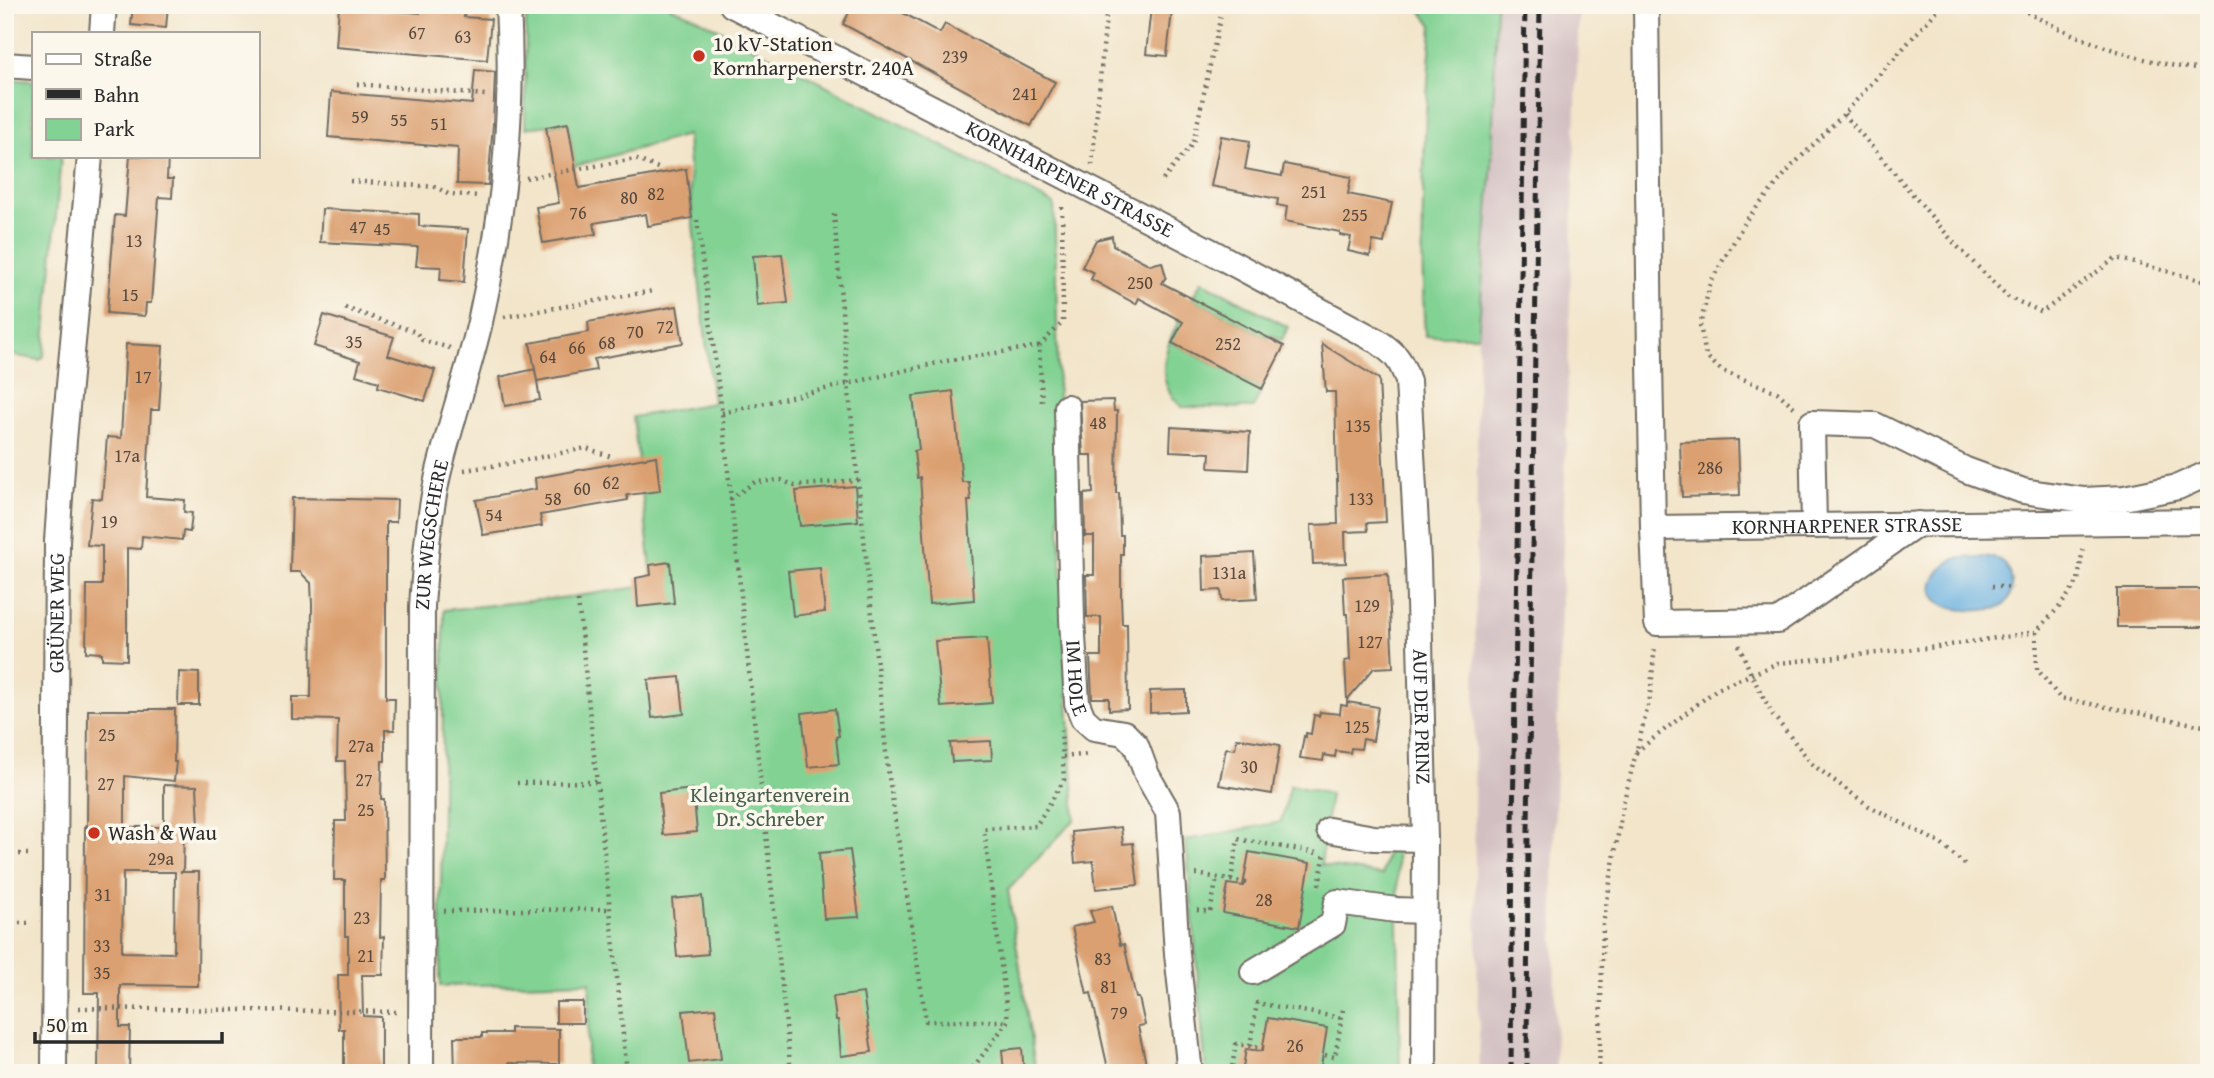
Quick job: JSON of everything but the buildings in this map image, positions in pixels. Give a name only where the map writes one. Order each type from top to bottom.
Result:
[{"type":"street","points":[[102,32],[104,5]]},
{"type":"street","name":"ZUR WEGSCHERE","points":[[421,1073],[422,607],[426,537],[439,474],[480,323],[494,254],[511,97],[508,5]]},
{"type":"street","name":"KORNHARPENER STRASSE","points":[[732,5],[1079,183],[1377,341],[1401,361]]},
{"type":"street","points":[[1646,5],[1650,362],[1657,623],[1778,621],[1918,524]]},
{"type":"street","points":[[5,65],[32,67]]},
{"type":"street","name":"GRÜNER WEG","points":[[54,1073],[57,541],[90,158]]},
{"type":"street","name":"AUF DER PRINZ","points":[[1401,361],[1409,381],[1418,562],[1424,839],[1424,1073]]},
{"type":"street","name":"IM HOLE","points":[[1055,407],[1077,703],[1083,718],[1094,728],[1124,733],[1136,745],[1147,775],[1168,812],[1177,954],[1190,1073]]},
{"type":"street","points":[[1814,526],[1812,423],[1875,425],[1966,470],[2023,491],[2084,500],[2124,498],[2178,487],[2209,473]]},
{"type":"street","name":"KORNHARPENER STRASSE","points":[[1653,528],[2209,521]]},
{"type":"street","points":[[1327,842],[1374,838],[1424,839]]},
{"type":"street","points":[[1253,972],[1333,924],[1337,902],[1424,911]]},
{"type":"path","points":[[722,413],[946,361],[1039,346],[1063,322],[1062,201],[1079,183],[1107,5]]},
{"type":"path","points":[[1812,423],[1777,392],[1722,371],[1706,356],[1700,325],[1712,281],[1747,219],[1791,167],[1844,114],[1942,5]]},
{"type":"path","points":[[2015,5],[2043,21],[2144,59],[2209,70]]},
{"type":"path","points":[[1163,180],[1193,143],[1221,15]]},
{"type":"path","points":[[357,84],[511,97]]},
{"type":"path","points":[[1844,114],[1955,244],[2008,297],[2042,312],[2116,258],[2209,282]]},
{"type":"path","points":[[350,181],[436,187],[448,194],[503,189],[635,159],[657,167]]},
{"type":"path","points":[[834,214],[848,383],[888,771],[926,1020],[1008,1021]]},
{"type":"path","points":[[697,220],[722,413],[791,1073]]},
{"type":"path","points":[[480,323],[653,290]]},
{"type":"path","points":[[345,308],[416,332],[422,340],[471,354]]},
{"type":"path","points":[[1039,346],[1055,407]]},
{"type":"path","points":[[439,474],[586,448],[612,457]]},
{"type":"path","points":[[730,499],[755,482],[781,480],[795,486],[858,480]]},
{"type":"path","points":[[1636,752],[1717,689],[1778,663],[1937,647],[2036,632],[2078,581],[2084,543],[2084,522]]},
{"type":"path","points":[[1992,586],[2013,588]]},
{"type":"path","points":[[578,601],[628,1073]]},
{"type":"path","points":[[1730,622],[1751,674],[1773,715],[1813,765],[1870,806],[1940,843],[1968,867]]},
{"type":"path","points":[[1599,1073],[1603,925],[1623,804],[1650,698],[1657,623]]},
{"type":"path","points":[[2036,632],[2038,669],[2060,698],[2209,727]]},
{"type":"path","points":[[969,1073],[1008,1021],[984,829],[1037,826],[1064,780],[1060,717]]},
{"type":"path","points":[[1063,757],[1101,752]]},
{"type":"path","points":[[517,783],[596,782]]},
{"type":"path","points":[[1231,880],[1238,839],[1327,842],[1318,891]]},
{"type":"path","points":[[1194,874],[1247,883]]},
{"type":"path","points":[[1175,906],[1210,912],[1217,878]]},
{"type":"path","points":[[422,911],[609,909]]},
{"type":"path","points":[[1250,1046],[1257,1003],[1342,1018]]},
{"type":"path","points":[[55,1008],[421,1012]]},
{"type":"path","points":[[1325,1055],[1335,1057],[1343,1009]]},
{"type":"path","points":[[1231,1073],[1236,1044],[1266,1048]]},
{"type":"shaded area","points":[[1488,5],[1579,5],[1553,874],[1556,1073],[1480,1073],[1474,821],[1478,336]]},
{"type":"green space","name":"Kleingartenverein Dr. Schreber","points":[[526,5],[666,5],[695,17],[1054,204],[1062,586],[1075,819],[1008,890],[1036,1073],[586,1073],[590,982],[440,986],[444,610],[653,585],[633,417],[713,403],[692,216],[687,135],[575,166],[568,123],[525,128]]},
{"type":"green space","points":[[1416,5],[1496,5],[1492,163],[1478,336],[1425,336],[1423,180],[1432,25]]},
{"type":"green space","points":[[5,79],[32,81],[32,158],[61,158],[44,356],[40,360],[5,354]]},
{"type":"green space","points":[[1202,281],[1288,327],[1282,340],[1270,334],[1268,338],[1195,300],[1173,343],[1262,389],[1253,408],[1182,407],[1170,393],[1165,377],[1169,344]]},
{"type":"green space","points":[[1290,785],[1330,794],[1321,865],[1382,875],[1389,846],[1397,847],[1400,1073],[1206,1073],[1186,840],[1281,822]]},
{"type":"water","points":[[1986,557],[2001,561],[2012,580],[2007,602],[1994,609],[1974,610],[1952,608],[1941,603],[1933,591],[1935,577],[1945,565],[1958,558]]},
{"type":"railway","points":[[1511,1073],[1525,5]]},
{"type":"railway","points":[[1527,1073],[1540,5]]},
{"type":"place","name":"10 kV-Station Kornharpenerstr. 240A","points":[[699,56]]},
{"type":"place","name":"Wash & Wau","points":[[94,833]]}]
